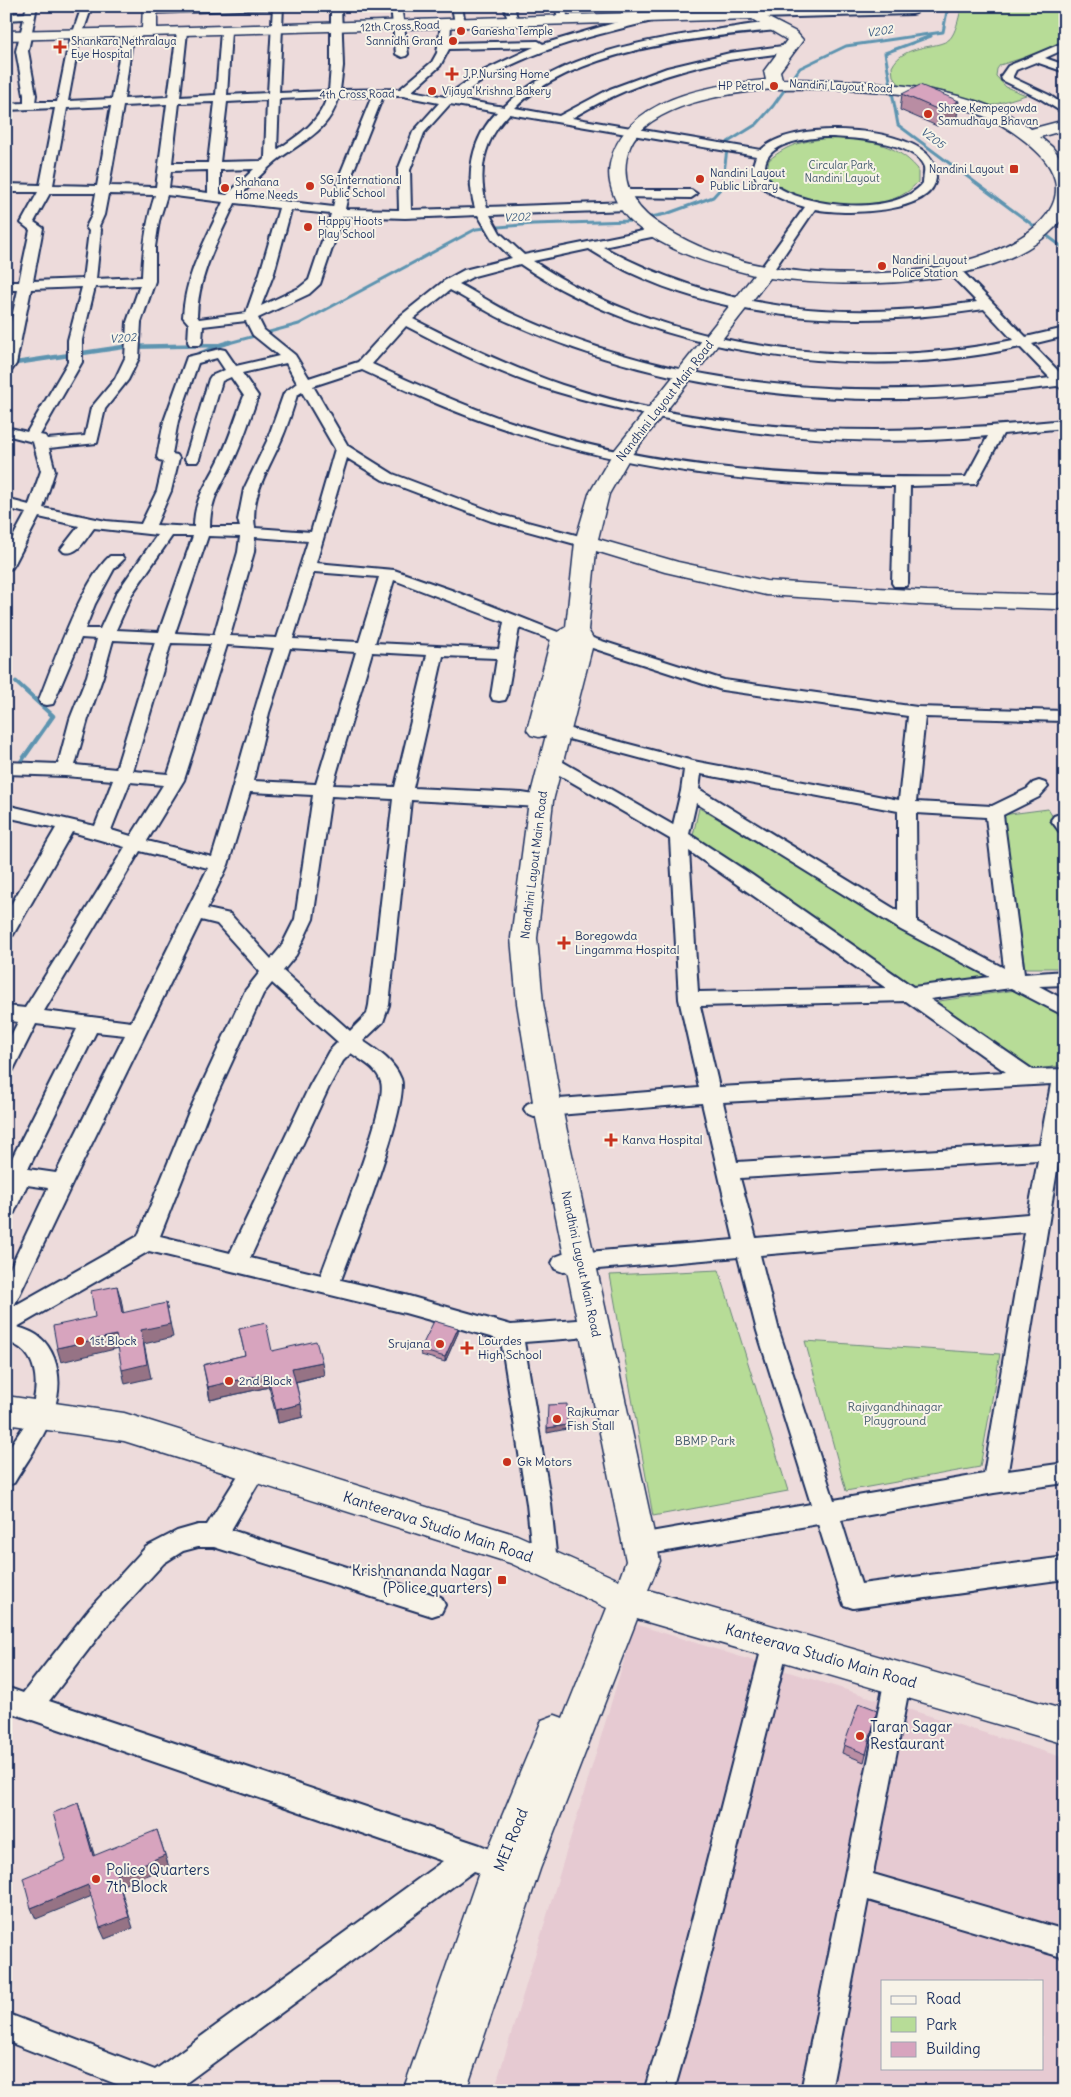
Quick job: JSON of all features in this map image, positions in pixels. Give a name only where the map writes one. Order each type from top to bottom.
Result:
[{"type":"main road","points":[[149,33],[150,8]]},
{"type":"main road","name":"12th Cross Road","points":[[6,36],[513,22],[562,13],[665,16],[755,15],[791,35],[794,40],[790,48]]},
{"type":"main road","points":[[778,83],[772,71],[790,48]]},
{"type":"main road","name":"Nandini Layout Road","points":[[778,83],[877,86],[897,89],[967,105],[997,117],[1028,135],[1050,154],[1060,170],[1064,187],[1064,200],[1042,230],[1001,254],[953,270],[915,276],[867,280],[811,278],[732,264],[697,252],[637,214],[618,181],[617,164],[622,148],[632,132],[654,114],[685,100],[727,89],[778,83]]},
{"type":"main road","points":[[1028,135],[1065,125]]},
{"type":"main road","name":"Nandhini Layout Main Road","points":[[619,1596],[643,1561],[572,1263],[541,1108],[524,938],[531,800],[550,762],[549,728],[574,636],[587,536],[600,494],[621,455],[766,271]]},
{"type":"main road","points":[[587,536],[746,568],[809,577],[900,583],[1052,588],[1065,592]]},
{"type":"main road","points":[[587,536],[673,567],[766,588],[926,598],[1058,602],[1065,599]]},
{"type":"main road","points":[[531,800],[549,728]]},
{"type":"main road","points":[[572,1263],[577,1329],[625,1562],[619,1596]]},
{"type":"main road","name":"Kanteerava Studio Main Road","points":[[6,1410],[124,1427],[517,1550],[619,1596],[1065,1727]]},
{"type":"main road","name":"MEI Road","points":[[423,2091],[498,1863],[619,1596]]},
{"type":"main road","name":"MEI Road","points":[[446,2091],[498,1863]]},
{"type":"street","points":[[7,364],[38,228],[28,223],[46,188],[52,149],[63,105],[63,93],[87,6]]},
{"type":"street","points":[[150,8],[268,6]]},
{"type":"street","points":[[268,162],[274,97],[275,54],[279,29],[278,6]]},
{"type":"street","points":[[195,342],[196,323],[190,317],[191,295],[198,273],[230,198],[268,162],[314,129],[324,119],[336,94],[336,6]]},
{"type":"street","points":[[396,6],[402,54]]},
{"type":"street","points":[[403,94],[436,64],[443,53],[457,6]]},
{"type":"street","points":[[509,6],[513,22]]},
{"type":"street","points":[[755,15],[912,11],[914,6]]},
{"type":"street","points":[[6,17],[31,11],[22,50],[30,95],[29,106]]},
{"type":"street","points":[[405,214],[401,189],[408,154],[424,126],[447,101],[489,72],[522,56],[599,30],[665,16]]},
{"type":"street","points":[[777,27],[692,36],[616,53],[582,65],[551,79],[525,94],[506,111],[485,138],[475,165],[476,188],[486,216],[496,236],[522,259],[561,284],[610,307],[668,327],[713,338],[810,354],[886,358],[944,356],[1023,342],[1065,332]]},
{"type":"street","points":[[214,196],[214,166],[219,131],[226,31]]},
{"type":"street","points":[[6,431],[37,440],[92,440],[98,408],[121,380],[132,358],[134,322],[148,281],[149,247],[153,220],[162,191],[166,168],[172,100],[182,32]]},
{"type":"street","points":[[6,565],[35,510],[48,471],[37,440],[75,362],[75,340],[89,283],[94,230],[92,227],[96,222],[119,102],[128,34]]},
{"type":"street","points":[[444,46],[553,44]]},
{"type":"street","points":[[1065,45],[1012,68],[1007,76],[1008,80],[1045,97],[1065,110]]},
{"type":"street","points":[[560,120],[600,97],[668,71],[726,57],[790,48]]},
{"type":"street","points":[[1036,58],[1065,68]]},
{"type":"street","points":[[196,323],[251,316],[304,290],[316,281],[338,211],[347,172],[379,92]]},
{"type":"street","name":"4th Cross Road","points":[[6,106],[379,92],[447,101],[763,154]]},
{"type":"street","points":[[822,133],[848,133],[873,136],[896,142],[915,151],[927,162],[931,174],[928,185],[916,195],[898,203],[874,208],[847,209],[813,204],[778,193],[764,183],[758,172],[758,162],[763,154],[778,143],[798,136],[822,133]]},
{"type":"street","points":[[166,168],[268,162]]},
{"type":"street","points":[[6,188],[162,191],[338,211],[405,214],[486,216],[637,214]]},
{"type":"street","points":[[6,1065],[30,1017],[175,780],[221,640],[246,552],[248,532],[246,520],[251,489],[274,441],[291,394],[305,384],[363,365],[404,320],[449,284],[469,273],[522,259],[590,245],[637,214],[691,194]]},
{"type":"street","points":[[286,204],[267,273],[251,316],[258,332],[290,358],[342,449],[388,477],[496,518],[587,536]]},
{"type":"street","points":[[766,271],[813,204]]},
{"type":"street","points":[[590,245],[620,263],[657,279],[698,293],[741,303],[794,311],[872,316],[923,314],[987,305]]},
{"type":"street","points":[[953,270],[1063,383]]},
{"type":"street","points":[[6,286],[148,281]]},
{"type":"street","points":[[449,284],[490,309],[556,338],[624,360],[685,374],[782,389],[881,394],[978,391],[1063,383]]},
{"type":"street","points":[[404,320],[456,348],[508,370],[578,394],[655,412],[752,427],[822,433],[902,436],[998,431],[1065,424]]},
{"type":"street","points":[[101,833],[123,776],[164,637],[202,531],[202,510],[208,493],[226,461],[251,396],[220,353],[192,360],[171,421],[163,457],[164,491],[132,528]]},
{"type":"street","points":[[192,459],[216,378],[234,371],[290,358]]},
{"type":"street","points":[[363,365],[417,392],[478,416],[547,437],[621,455],[696,468],[774,477],[903,483],[971,481],[998,431]]},
{"type":"street","points":[[6,1301],[62,1182],[219,865],[243,786],[261,713],[317,537],[342,449]]},
{"type":"street","points":[[163,457],[226,461]]},
{"type":"street","points":[[900,583],[903,483]]},
{"type":"street","points":[[6,503],[89,524],[168,531],[248,532],[317,537]]},
{"type":"street","points":[[68,550],[89,524]]},
{"type":"street","points":[[65,770],[106,635],[142,564],[168,531]]},
{"type":"street","points":[[47,700],[87,604],[108,566],[116,558]]},
{"type":"street","points":[[307,567],[350,572],[388,573],[448,594],[512,620],[574,636],[722,685],[917,712],[1063,716]]},
{"type":"street","points":[[6,1322],[147,1242],[198,1114],[255,991],[289,950],[304,919],[322,790],[388,573]]},
{"type":"street","points":[[499,696],[508,654],[512,620]]},
{"type":"street","points":[[76,633],[508,654]]},
{"type":"street","points":[[236,1264],[319,1087],[336,1056],[376,1017],[379,1005],[403,793],[436,650]]},
{"type":"street","points":[[908,925],[907,807],[917,712]]},
{"type":"street","points":[[549,728],[693,768],[907,807],[994,812],[1026,797],[1040,787]]},
{"type":"street","points":[[550,762],[679,836],[745,879],[1031,1079]]},
{"type":"street","points":[[693,768],[690,791],[679,836],[689,1000],[728,1171],[768,1331],[852,1597],[1065,1568]]},
{"type":"street","points":[[15,769],[65,770],[175,780]]},
{"type":"street","points":[[243,786],[531,800]]},
{"type":"street","points":[[690,791],[908,925],[1065,1009]]},
{"type":"street","points":[[994,812],[1015,981]]},
{"type":"street","points":[[9,816],[67,825],[219,865]]},
{"type":"street","points":[[6,930],[67,825]]},
{"type":"street","points":[[207,915],[223,919],[270,971],[351,1043],[380,1063],[391,1080],[393,1091],[385,1126],[328,1285]]},
{"type":"street","points":[[689,1000],[911,994],[1015,981],[1065,978]]},
{"type":"street","points":[[6,1013],[138,1030]]},
{"type":"street","points":[[6,1207],[14,1175],[90,1024]]},
{"type":"street","points":[[541,1108],[711,1095],[1063,1076],[1057,1150],[1039,1222],[994,1483]]},
{"type":"street","points":[[728,1171],[1057,1150]]},
{"type":"street","points":[[14,1175],[62,1182]]},
{"type":"street","points":[[572,1263],[1039,1222]]},
{"type":"street","points":[[147,1242],[405,1304],[510,1334],[577,1329]]},
{"type":"street","points":[[6,1333],[20,1336],[36,1347],[43,1360],[46,1381],[41,1415],[6,1476]]},
{"type":"street","points":[[510,1334],[539,1504],[545,1563]]},
{"type":"street","points":[[214,1536],[255,1468]]},
{"type":"street","points":[[639,1545],[994,1483],[1065,1473]]},
{"type":"street","points":[[432,1605],[214,1536],[198,1536],[177,1542],[155,1555],[18,1703],[498,1863]]},
{"type":"street","points":[[659,2091],[680,2017],[776,1643]]},
{"type":"street","points":[[816,2091],[898,1678]]},
{"type":"street","points":[[6,2027],[153,2088],[498,1863]]},
{"type":"street","points":[[856,1883],[1065,1944]]},
{"type":"shaded area","points":[[635,1624],[1065,1758],[1065,2091],[494,2091]]},
{"type":"green space","points":[[962,6],[1065,6],[1065,39],[1039,53],[1000,65],[997,69],[996,76],[1006,87],[1026,95],[990,106],[947,92],[899,84],[893,76],[892,67],[905,53],[948,41],[955,29]]},
{"type":"green space","name":"Circular Park, Nandini Layout","points":[[831,138],[867,141],[889,147],[909,160],[918,169],[918,182],[908,191],[878,203],[840,205],[803,199],[788,193],[775,184],[766,173],[769,160],[783,150],[805,142]]},
{"type":"green space","points":[[699,808],[992,976],[912,988],[692,840]]},
{"type":"green space","points":[[1048,809],[1065,837],[1065,968],[1025,968],[1002,815]]},
{"type":"green space","points":[[1016,990],[1065,1017],[1065,1065],[1032,1070],[932,1002]]},
{"type":"green space","name":"BBMP Park","points":[[719,1270],[788,1491],[653,1516],[610,1275]]},
{"type":"green space","name":"Rajivgandhinagar Playground","points":[[805,1341],[1000,1354],[980,1467],[846,1491]]},
{"type":"building","points":[[920,85],[959,101],[939,110],[902,94]]},
{"type":"building","points":[[117,1286],[122,1313],[166,1303],[170,1324],[141,1330],[147,1364],[122,1370],[116,1335],[57,1348],[53,1326],[95,1317],[91,1291]]},
{"type":"building","name":"Srujana","points":[[434,1321],[458,1328],[445,1357],[420,1350]]},
{"type":"building","name":"2nd Block","points":[[266,1323],[272,1351],[316,1341],[322,1362],[292,1368],[301,1404],[276,1410],[267,1373],[208,1387],[203,1365],[245,1355],[239,1329]]},
{"type":"building","name":"Rajkumar Fish Stall","points":[[567,1404],[567,1425],[547,1428],[548,1405]]},
{"type":"building","name":"Taran Sagar Restaurant","points":[[859,1703],[877,1710],[866,1754],[844,1745]]},
{"type":"building","name":"Police Quarters 7th Block","points":[[78,1803],[93,1856],[157,1830],[165,1855],[116,1875],[129,1917],[100,1928],[88,1885],[31,1908],[23,1878],[66,1860],[53,1813]]},
{"type":"waterway","name":"V202","points":[[225,344],[299,324],[476,229],[533,224],[631,221],[666,214],[713,197],[722,187],[728,142],[757,124],[773,106],[800,68],[846,46],[943,32],[948,6]]},
{"type":"waterway","name":"V205","points":[[931,36],[885,53],[898,125],[1065,249]]},
{"type":"waterway","name":"V202","points":[[9,364],[123,347],[220,345],[230,342]]},
{"type":"waterway","points":[[194,356],[216,347]]},
{"type":"waterway","points":[[6,783],[53,716],[16,682]]},
{"type":"place","name":"Ganesha Temple","points":[[461,31]]},
{"type":"place","name":"Sannidhi Grand","points":[[453,41]]},
{"type":"place","name":"Shankara Nethralaya Eye Hospital","points":[[60,47]]},
{"type":"place","name":"J.P.Nursing Home","points":[[452,74]]},
{"type":"place","name":"HP Petrol","points":[[774,86]]},
{"type":"place","name":"Vijaya Krishna Bakery","points":[[432,91]]},
{"type":"place","name":"Shree Kempegowda Samudhaya Bhavan","points":[[928,114]]},
{"type":"place","name":"Nandini Layout","points":[[1014,169]]},
{"type":"place","name":"Nandini Layout Public Library","points":[[700,179]]},
{"type":"place","name":"SG International Public School","points":[[310,186]]},
{"type":"place","name":"Shahana Home Needs","points":[[225,188]]},
{"type":"place","name":"Happy Hoots Play School","points":[[308,227]]},
{"type":"place","name":"Nandini Layout Police Station","points":[[882,266]]},
{"type":"place","name":"Boregowda Lingamma Hospital","points":[[564,943]]},
{"type":"place","name":"Kanva Hospital","points":[[611,1140]]},
{"type":"place","name":"1st Block","points":[[80,1341]]},
{"type":"place","name":"Srujana","points":[[440,1344]]},
{"type":"place","name":"Lourdes High School","points":[[467,1348]]},
{"type":"place","name":"2nd Block","points":[[229,1381]]},
{"type":"place","name":"Rajkumar Fish Stall","points":[[557,1419]]},
{"type":"place","name":"Gk Motors","points":[[507,1462]]},
{"type":"place","name":"Krishnananda Nagar (Police quarters)","points":[[502,1580]]},
{"type":"place","name":"Taran Sagar Restaurant","points":[[860,1736]]},
{"type":"place","name":"Police Quarters 7th Block","points":[[96,1879]]}]
